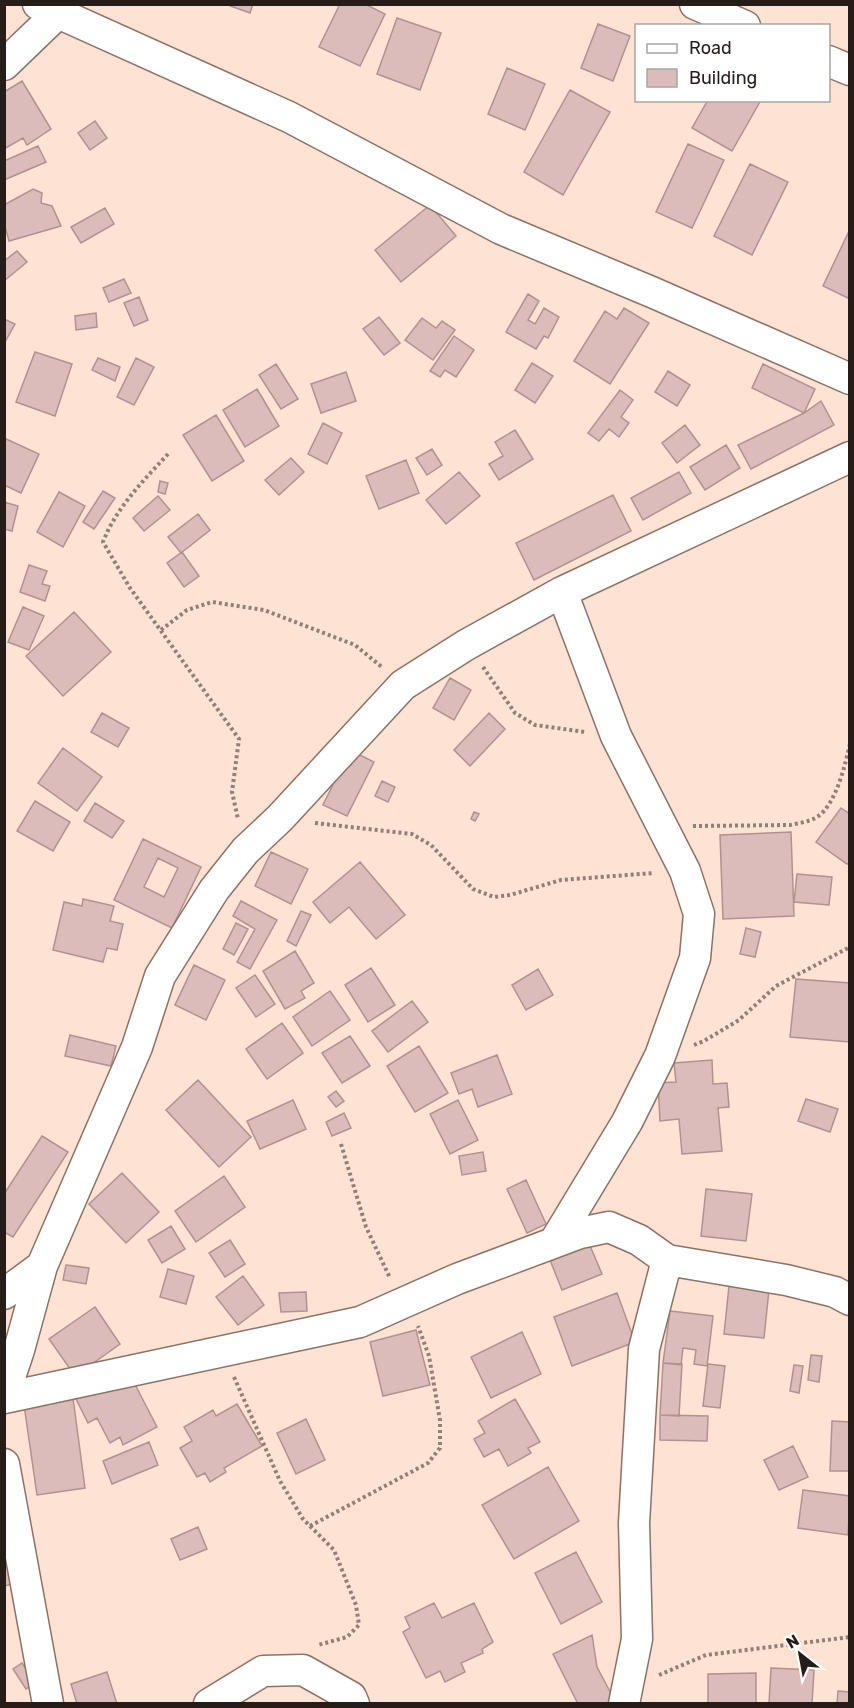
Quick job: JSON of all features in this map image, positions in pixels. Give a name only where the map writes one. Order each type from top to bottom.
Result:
[{"type":"street","points":[[695,4],[740,24]]},
{"type":"street","points":[[4,65],[47,9],[289,117],[518,237],[654,293],[849,379]]},
{"type":"street","points":[[830,62],[849,70]]},
{"type":"street","points":[[849,457],[562,592],[466,645],[403,685],[280,818],[245,850],[214,890],[160,976],[137,1047],[42,1266],[20,1350],[4,1396],[52,1389],[222,1350],[360,1322],[457,1279],[555,1241],[609,1227],[639,1240],[667,1260],[786,1280],[835,1292],[849,1300]]},
{"type":"street","points":[[555,1241],[627,1122],[660,1056],[695,958],[699,914],[685,871],[616,736],[562,592]]},
{"type":"street","points":[[625,1700],[637,1639],[634,1522],[644,1349],[667,1260]]},
{"type":"street","points":[[4,1294],[42,1266]]},
{"type":"street","points":[[4,1464],[48,1704]]},
{"type":"street","points":[[209,1704],[263,1671],[303,1670],[351,1697],[354,1704]]},
{"type":"path","points":[[168,454],[137,488],[109,526],[103,542],[130,588],[239,739],[232,792],[245,850]]},
{"type":"path","points":[[161,630],[187,610],[212,602],[264,610],[355,645],[403,685]]},
{"type":"path","points":[[466,645],[515,713],[535,725],[616,736]]},
{"type":"path","points":[[664,827],[790,825],[818,817],[838,786],[849,744]]},
{"type":"path","points":[[280,818],[412,834],[430,845],[473,889],[494,897],[510,895],[561,880],[685,871]]},
{"type":"path","points":[[660,1056],[704,1041],[739,1020],[776,986],[849,947]]},
{"type":"path","points":[[310,1526],[428,1463],[440,1448],[440,1420],[429,1356],[417,1323],[403,1304],[366,1227],[341,1144]]},
{"type":"path","points":[[222,1350],[280,1481],[303,1519],[334,1550],[356,1605],[359,1625],[347,1636],[313,1647]]},
{"type":"path","points":[[625,1700],[665,1672],[706,1655],[849,1637]]},
{"type":"building","points":[[225,4],[253,4],[250,13]]},
{"type":"building","points":[[340,4],[365,4],[385,14],[360,66],[319,47]]},
{"type":"building","points":[[397,18],[441,33],[420,90],[377,74]]},
{"type":"building","points":[[598,24],[630,36],[613,81],[581,68]]},
{"type":"building","points":[[507,68],[545,84],[525,130],[488,114]]},
{"type":"building","points":[[22,81],[51,129],[27,145],[23,138],[4,149],[4,92]]},
{"type":"building","points":[[570,90],[610,112],[563,195],[524,172]]},
{"type":"building","points":[[707,102],[760,102],[732,151],[692,128]]},
{"type":"building","points":[[95,121],[107,138],[90,150],[78,133]]},
{"type":"building","points":[[688,144],[724,160],[692,228],[656,212]]},
{"type":"building","points":[[38,146],[46,162],[4,180],[4,161]]},
{"type":"building","points":[[750,164],[788,182],[752,255],[714,236]]},
{"type":"building","points":[[33,189],[42,193],[41,203],[52,206],[61,226],[9,241],[4,223],[4,205]]},
{"type":"building","points":[[430,205],[456,236],[401,282],[375,250]]},
{"type":"building","points":[[105,208],[114,224],[81,243],[71,227]]},
{"type":"building","points":[[850,229],[850,299],[823,286]]},
{"type":"building","points":[[17,251],[27,262],[4,281],[4,261]]},
{"type":"building","points":[[124,279],[131,293],[109,302],[103,288]]},
{"type":"building","points":[[528,294],[539,301],[528,320],[535,324],[544,308],[559,317],[548,338],[544,336],[536,349],[506,332]]},
{"type":"building","points":[[139,297],[148,320],[134,326],[124,303]]},
{"type":"building","points":[[624,308],[649,323],[610,384],[574,361],[605,311],[617,319]]},
{"type":"building","points":[[96,313],[97,327],[76,330],[75,316]]},
{"type":"building","points":[[379,317],[400,343],[384,355],[363,329]]},
{"type":"building","points":[[422,318],[436,328],[442,321],[455,330],[433,360],[405,340]]},
{"type":"building","points":[[4,319],[15,324],[5,342],[4,342]]},
{"type":"building","points":[[454,336],[474,350],[456,377],[445,370],[440,377],[430,371]]},
{"type":"building","points":[[35,352],[72,364],[55,416],[16,402]]},
{"type":"building","points":[[98,358],[120,367],[115,381],[92,370]]},
{"type":"building","points":[[136,358],[154,367],[134,405],[117,397]]},
{"type":"building","points":[[532,363],[553,376],[535,403],[515,390]]},
{"type":"building","points":[[276,364],[298,399],[281,409],[259,375]]},
{"type":"building","points":[[763,364],[815,389],[804,413],[752,388]]},
{"type":"building","points":[[668,371],[690,385],[677,406],[655,392]]},
{"type":"building","points":[[346,372],[356,401],[321,413],[311,384]]},
{"type":"building","points":[[257,389],[279,426],[245,447],[223,410]]},
{"type":"building","points":[[620,390],[633,400],[621,417],[629,423],[619,437],[609,429],[599,441],[588,433]]},
{"type":"building","points":[[821,401],[834,425],[751,469],[738,445],[804,413]]},
{"type":"building","points":[[216,415],[244,461],[212,481],[183,435]]},
{"type":"building","points":[[323,423],[342,433],[327,464],[308,454]]},
{"type":"building","points":[[685,425],[700,445],[677,463],[662,443]]},
{"type":"building","points":[[515,430],[533,459],[499,480],[489,464],[503,456],[495,442]]},
{"type":"building","points":[[4,438],[39,454],[21,493],[4,485]]},
{"type":"building","points":[[726,445],[740,468],[705,490],[690,467]]},
{"type":"building","points":[[432,449],[442,465],[427,475],[416,458]]},
{"type":"building","points":[[291,458],[304,472],[279,495],[265,480]]},
{"type":"building","points":[[406,460],[419,493],[379,509],[366,476]]},
{"type":"building","points":[[459,472],[480,496],[446,524],[426,500]]},
{"type":"building","points":[[679,472],[691,493],[643,520],[631,498]]},
{"type":"building","points":[[160,481],[168,483],[165,494],[158,492]]},
{"type":"building","points":[[103,491],[115,498],[94,529],[83,522]]},
{"type":"building","points":[[59,492],[85,506],[63,547],[37,532]]},
{"type":"building","points":[[613,495],[631,531],[534,580],[516,543]]},
{"type":"building","points":[[158,496],[170,510],[144,531],[133,518]]},
{"type":"building","points":[[4,502],[18,506],[12,531],[4,529]]},
{"type":"building","points":[[198,514],[210,530],[181,553],[168,537]]},
{"type":"building","points":[[182,552],[199,576],[184,587],[167,563]]},
{"type":"building","points":[[29,565],[47,571],[42,584],[50,586],[45,601],[20,592]]},
{"type":"building","points":[[23,607],[44,616],[29,650],[8,642]]},
{"type":"building","points":[[74,612],[111,652],[63,696],[26,656]]},
{"type":"building","points":[[450,678],[471,690],[454,720],[433,708]]},
{"type":"building","points":[[102,713],[129,728],[118,747],[91,732]]},
{"type":"building","points":[[489,713],[505,729],[470,766],[454,750]]},
{"type":"building","points":[[63,748],[102,777],[77,811],[38,783]]},
{"type":"building","points":[[350,750],[374,762],[347,816],[323,805]]},
{"type":"building","points":[[382,781],[395,787],[388,802],[375,796]]},
{"type":"building","points":[[35,801],[70,822],[53,851],[17,831]]},
{"type":"building","points":[[95,803],[124,821],[112,838],[84,821]]},
{"type":"building","points":[[841,808],[850,814],[850,862],[847,864],[816,842]]},
{"type":"building","points":[[474,812],[479,814],[475,821],[471,819]]},
{"type":"building","points":[[791,832],[794,916],[723,919],[720,835]]},
{"type":"building","points":[[143,839],[201,867],[172,928],[114,900]],"holes":[[[158,858],[178,868],[164,897],[144,887]]]},
{"type":"building","points":[[271,852],[308,869],[291,904],[255,886]]},
{"type":"building","points":[[360,862],[405,915],[376,939],[349,907],[330,923],[313,902]]},
{"type":"building","points":[[797,874],[832,877],[829,905],[794,902]]},
{"type":"building","points":[[83,899],[114,906],[110,921],[123,924],[117,950],[107,948],[103,962],[53,950],[64,902],[82,906]]},
{"type":"building","points":[[241,901],[277,920],[250,969],[237,962],[255,929],[233,916]]},
{"type":"building","points":[[301,911],[311,915],[296,946],[287,941]]},
{"type":"building","points":[[236,923],[248,929],[234,955],[223,949]]},
{"type":"building","points":[[746,928],[761,932],[755,957],[740,954]]},
{"type":"building","points":[[295,951],[314,983],[301,991],[305,998],[285,1009],[263,971]]},
{"type":"building","points":[[194,965],[225,980],[206,1020],[175,1005]]},
{"type":"building","points":[[371,968],[395,1005],[368,1022],[345,985]]},
{"type":"building","points":[[538,969],[553,995],[526,1010],[512,985]]},
{"type":"building","points":[[255,975],[275,1004],[256,1017],[236,988]]},
{"type":"building","points":[[796,979],[850,983],[850,1042],[790,1037]]},
{"type":"building","points":[[330,991],[350,1020],[312,1046],[293,1017]]},
{"type":"building","points":[[412,1001],[428,1022],[388,1052],[372,1031]]},
{"type":"building","points":[[282,1023],[303,1053],[267,1079],[246,1049]]},
{"type":"building","points":[[70,1035],[116,1046],[111,1066],[65,1056]]},
{"type":"building","points":[[350,1036],[370,1066],[342,1083],[322,1053]]},
{"type":"building","points":[[419,1046],[448,1093],[415,1112],[387,1066]]},
{"type":"building","points":[[497,1055],[512,1094],[478,1107],[472,1089],[459,1094],[451,1073]]},
{"type":"building","points":[[712,1060],[713,1084],[727,1083],[729,1107],[718,1108],[722,1151],[682,1154],[679,1119],[660,1121],[658,1083],[676,1082],[674,1063]]},
{"type":"building","points":[[198,1080],[251,1137],[219,1167],[166,1110]]},
{"type":"building","points":[[336,1091],[344,1101],[336,1107],[328,1097]]},
{"type":"building","points":[[806,1099],[838,1109],[830,1132],[798,1121]]},
{"type":"building","points":[[293,1100],[306,1129],[260,1149],[247,1121]]},
{"type":"building","points":[[458,1100],[478,1140],[450,1154],[430,1114]]},
{"type":"building","points":[[344,1113],[351,1128],[332,1136],[326,1122]]},
{"type":"building","points":[[42,1136],[68,1152],[13,1237],[4,1232],[4,1194]]},
{"type":"building","points":[[483,1152],[486,1171],[462,1175],[459,1156]]},
{"type":"building","points":[[122,1173],[159,1212],[126,1243],[89,1204]]},
{"type":"building","points":[[224,1176],[245,1207],[196,1242],[175,1211]]},
{"type":"building","points":[[526,1180],[546,1224],[527,1233],[507,1189]]},
{"type":"building","points":[[706,1189],[752,1194],[746,1241],[701,1236]]},
{"type":"building","points":[[171,1226],[185,1249],[162,1263],[148,1240]]},
{"type":"building","points":[[585,1234],[602,1274],[562,1290],[546,1250]]},
{"type":"building","points":[[230,1240],[245,1264],[225,1277],[209,1253]]},
{"type":"building","points":[[66,1265],[89,1268],[86,1284],[63,1280]]},
{"type":"building","points":[[168,1269],[194,1276],[186,1304],[160,1297]]},
{"type":"building","points":[[243,1276],[264,1305],[238,1325],[216,1297]]},
{"type":"building","points":[[729,1286],[769,1290],[764,1338],[724,1334]]},
{"type":"building","points":[[306,1292],[307,1311],[281,1312],[279,1293]]},
{"type":"building","points":[[617,1293],[635,1342],[572,1366],[554,1317]]},
{"type":"building","points":[[95,1307],[120,1344],[75,1376],[49,1339]]},
{"type":"building","points":[[670,1311],[713,1316],[707,1366],[694,1364],[696,1350],[683,1348],[681,1365],[663,1363]]},
{"type":"building","points":[[416,1330],[430,1385],[383,1396],[370,1342]]},
{"type":"building","points":[[522,1332],[541,1374],[491,1398],[471,1357]]},
{"type":"building","points":[[811,1355],[822,1356],[819,1382],[808,1380]]},
{"type":"building","points":[[663,1363],[682,1364],[679,1416],[660,1415]]},
{"type":"building","points":[[708,1364],[725,1366],[720,1408],[703,1406]]},
{"type":"building","points":[[794,1365],[803,1366],[799,1393],[790,1391]]},
{"type":"building","points":[[128,1371],[157,1427],[123,1445],[120,1437],[110,1443],[97,1418],[88,1423],[76,1399]]},
{"type":"building","points":[[73,1398],[85,1488],[37,1495],[24,1405]]},
{"type":"building","points":[[515,1399],[540,1442],[528,1448],[531,1453],[508,1466],[499,1449],[484,1457],[474,1439],[485,1433],[478,1421]]},
{"type":"building","points":[[237,1404],[262,1446],[224,1468],[226,1472],[210,1482],[205,1473],[197,1477],[180,1448],[192,1441],[184,1427],[213,1410],[216,1416]]},
{"type":"building","points":[[660,1415],[708,1416],[707,1441],[660,1440]]},
{"type":"building","points":[[306,1419],[325,1460],[296,1474],[277,1433]]},
{"type":"building","points":[[832,1421],[850,1422],[850,1471],[830,1471]]},
{"type":"building","points":[[149,1442],[158,1465],[112,1484],[103,1461]]},
{"type":"building","points":[[793,1446],[808,1477],[779,1490],[764,1460]]},
{"type":"building","points":[[548,1467],[579,1521],[514,1559],[482,1505]]},
{"type":"building","points":[[803,1490],[850,1496],[848,1535],[798,1528]]},
{"type":"building","points":[[4,1520],[20,1582],[4,1586]]},
{"type":"building","points":[[198,1527],[207,1549],[180,1560],[171,1539]]},
{"type":"building","points":[[576,1552],[602,1602],[561,1624],[535,1573]]},
{"type":"building","points":[[434,1603],[442,1618],[474,1603],[493,1642],[482,1649],[483,1653],[461,1663],[465,1672],[445,1682],[440,1671],[426,1678],[403,1632],[410,1628],[405,1617]]},
{"type":"building","points":[[592,1635],[597,1667],[615,1701],[610,1704],[578,1704],[553,1654]]},
{"type":"building","points":[[22,1663],[35,1683],[26,1689],[13,1669]]},
{"type":"building","points":[[771,1668],[814,1670],[812,1704],[769,1704]]},
{"type":"building","points":[[107,1672],[117,1704],[77,1704],[71,1684]]},
{"type":"building","points":[[756,1673],[756,1704],[708,1704],[708,1674]]},
{"type":"building","points":[[838,1691],[850,1692],[850,1704],[837,1704]]}]
